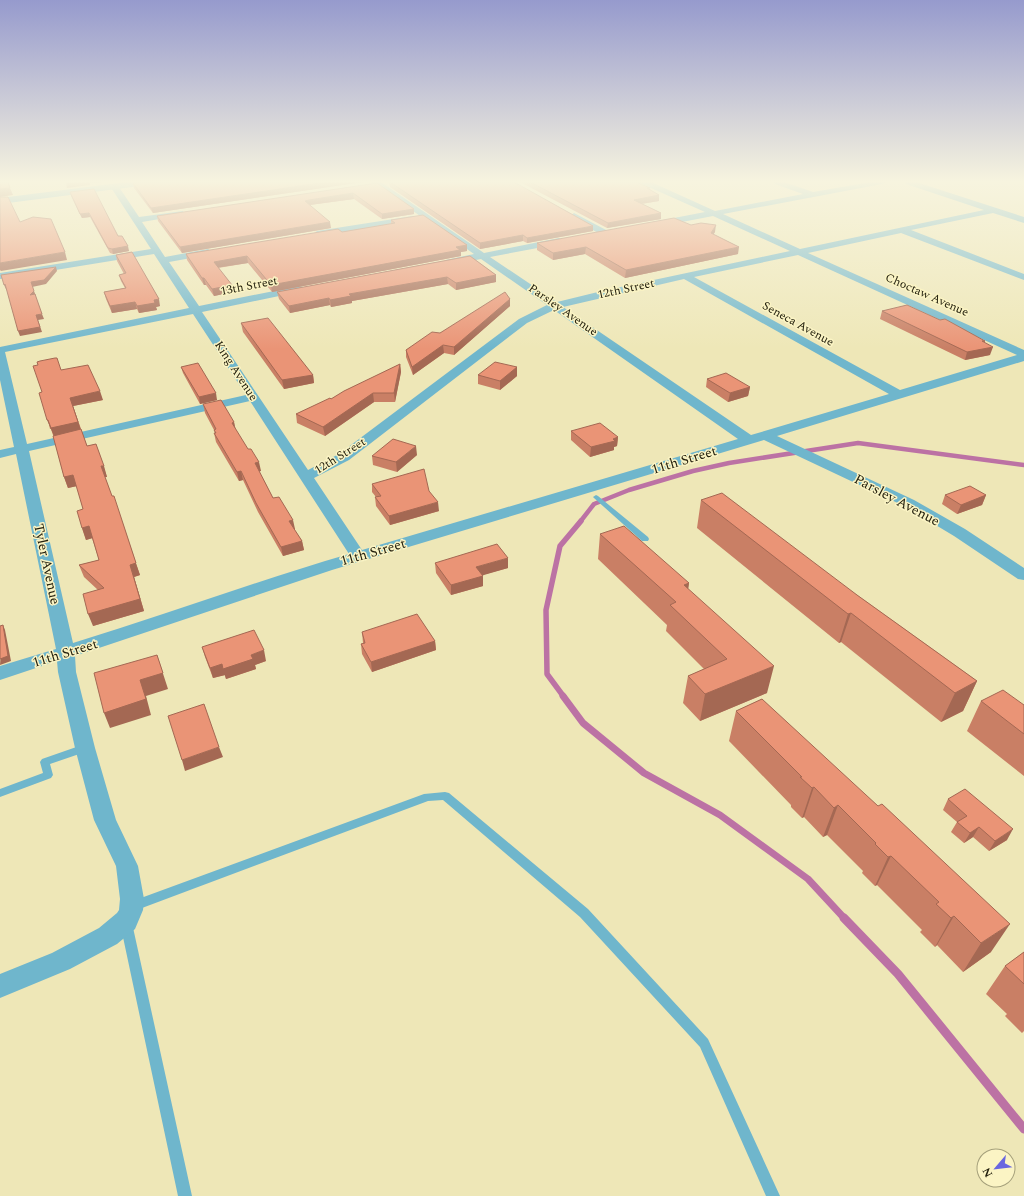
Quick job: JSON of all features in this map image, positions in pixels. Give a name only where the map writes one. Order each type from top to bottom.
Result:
[{"type":"street","name":"King Avenue","points":[[148,238],[358,556]]},
{"type":"street","name":"Parsley Avenue","points":[[459,238],[749,440]]},
{"type":"street","name":"Choctaw Avenue","points":[[769,238],[1024,354]]},
{"type":"street","name":"12th Street","points":[[306,477],[344,457],[523,321],[539,311],[555,305],[866,238]]},
{"type":"street","points":[[922,238],[1024,277]]},
{"type":"street","points":[[438,264],[568,240]]},
{"type":"street","points":[[0,276],[160,256],[217,251]]},
{"type":"street","name":"Seneca Avenue","points":[[685,276],[898,394]]},
{"type":"street","name":"13th Street","points":[[0,350],[195,309],[308,288]]},
{"type":"street","name":"Tyler Avenue","points":[[0,354],[43,541],[66,653],[68,672],[85,748],[105,820],[127,866],[132,899],[129,914]]},
{"type":"street","points":[[765,435],[1024,357]]},
{"type":"street","points":[[0,454],[253,396]]},
{"type":"street","name":"Parsley Avenue","points":[[765,435],[785,446],[891,494],[916,507],[1024,575]]},
{"type":"street","name":"11th Street","points":[[0,673],[66,653],[232,596],[358,556],[592,493],[765,435]]},
{"type":"street","points":[[0,986],[68,958],[108,936],[129,914]]},
{"type":"lane","points":[[592,493],[645,539]]},
{"type":"lane","points":[[0,793],[48,775],[45,762],[85,748]]},
{"type":"lane","points":[[185,1196],[129,914],[428,797],[445,796],[584,913],[704,1043],[773,1196]]},
{"type":"building","points":[[0,238],[59,238],[65,252],[0,263]]},
{"type":"building","points":[[102,238],[123,238],[128,246],[112,249],[108,248]]},
{"type":"building","points":[[173,238],[235,238],[180,247]]},
{"type":"building","points":[[284,238],[456,238],[467,245],[456,247],[460,250],[271,285],[247,256],[214,262],[232,285],[212,289],[204,278],[202,278],[186,254]]},
{"type":"building","points":[[472,238],[508,238],[480,243]]},
{"type":"building","points":[[565,238],[721,238],[739,247],[626,270],[586,247],[553,253],[537,243]]},
{"type":"building","points":[[132,252],[159,299],[154,300],[155,303],[137,306],[135,302],[110,306],[104,292],[126,288],[119,275],[126,273],[116,255]]},
{"type":"building","points":[[470,256],[496,275],[456,283],[447,277],[349,294],[351,296],[330,300],[329,298],[289,306],[277,292]]},
{"type":"building","points":[[56,267],[44,280],[31,282],[34,291],[30,295],[35,294],[42,314],[36,315],[40,327],[18,331],[5,284],[4,285],[1,275]]},
{"type":"building","points":[[505,292],[510,299],[454,347],[443,345],[412,367],[406,350],[432,332],[440,333]]},
{"type":"building","points":[[907,305],[940,320],[945,319],[993,347],[967,352],[882,311]]},
{"type":"building","points":[[268,318],[313,375],[282,380],[241,323]]},
{"type":"building","points":[[57,358],[61,370],[88,365],[100,391],[70,398],[78,422],[51,428],[39,393],[42,392],[33,366],[38,365],[37,362]]},
{"type":"building","points":[[495,362],[517,367],[500,381],[478,375]]},
{"type":"building","points":[[198,363],[216,393],[199,397],[181,367]]},
{"type":"building","points":[[400,364],[394,393],[373,393],[323,427],[296,414],[330,398],[331,399],[344,391]]},
{"type":"building","points":[[726,373],[750,387],[730,393],[707,379]]},
{"type":"building","points":[[221,400],[234,422],[232,423],[248,449],[251,449],[259,462],[255,463],[273,498],[279,497],[293,520],[289,521],[302,541],[281,547],[256,503],[241,471],[237,472],[214,433],[216,433],[214,430],[216,429],[203,404]]},
{"type":"building","points":[[600,423],[618,437],[613,439],[615,441],[591,447],[571,431]]},
{"type":"building","points":[[81,429],[87,446],[96,444],[104,466],[101,466],[112,496],[114,496],[136,563],[130,565],[140,599],[88,614],[83,594],[104,588],[79,565],[99,560],[89,526],[82,528],[77,511],[83,509],[73,475],[64,477],[53,436]]},
{"type":"building","points":[[393,439],[416,446],[396,462],[372,456]]},
{"type":"building","points":[[424,469],[429,491],[438,502],[389,516],[375,497],[381,496],[372,484]]},
{"type":"building","points":[[970,486],[986,495],[961,505],[945,495]]},
{"type":"building","points":[[722,493],[857,595],[977,681],[955,693],[851,613],[848,614],[701,500]]},
{"type":"building","points":[[624,526],[689,583],[684,585],[774,666],[705,694],[688,676],[727,659],[670,605],[676,602],[600,534]]},
{"type":"building","points":[[497,544],[508,558],[476,567],[483,576],[451,585],[435,563]]},
{"type":"building","points":[[417,614],[435,641],[371,662],[361,644],[365,643],[362,632]]},
{"type":"building","points":[[3,625],[8,656],[0,659],[0,626]]},
{"type":"building","points":[[254,630],[264,650],[251,655],[253,659],[223,669],[222,664],[210,668],[202,647]]},
{"type":"building","points":[[157,655],[163,673],[140,680],[146,699],[104,713],[94,673]]},
{"type":"building","points":[[1003,690],[1024,705],[1024,734],[981,701]]},
{"type":"building","points":[[762,699],[878,806],[882,804],[1010,924],[981,943],[954,916],[951,918],[936,904],[939,902],[891,856],[888,857],[838,805],[834,808],[814,787],[812,788],[800,777],[802,777],[736,711]]},
{"type":"building","points":[[204,704],[219,747],[182,760],[168,716]]},
{"type":"building","points":[[965,789],[1013,829],[995,841],[979,827],[970,833],[957,822],[967,816],[948,799]]},
{"type":"building","points":[[1024,952],[1024,984],[1005,966]]},
{"type":"waterway","points":[[580,522],[594,504],[629,490],[693,471],[729,463],[858,443],[1024,465]]},
{"type":"waterway","points":[[564,697],[547,674],[546,610],[560,546],[581,521]]},
{"type":"waterway","points":[[563,696],[583,723],[644,773],[720,815],[808,879],[845,919]]},
{"type":"waterway","points":[[844,918],[898,974],[1024,1129]]}]
